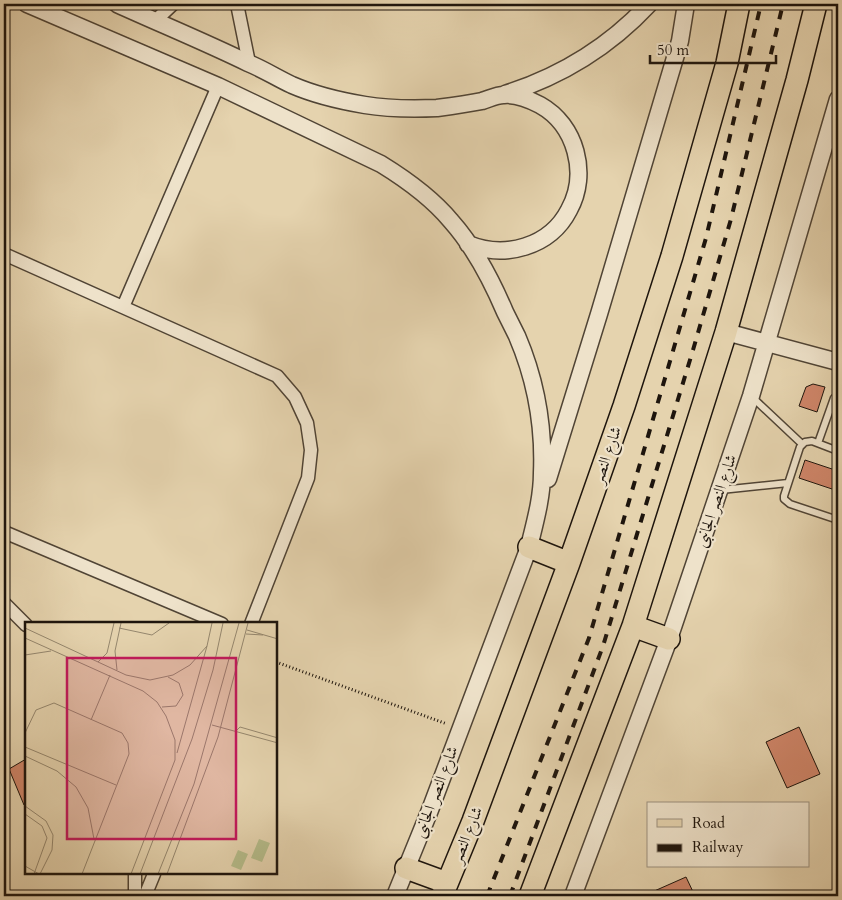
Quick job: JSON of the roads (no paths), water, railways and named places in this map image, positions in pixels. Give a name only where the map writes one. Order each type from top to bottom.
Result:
[{"type":"main road","name":"شارع النصر","points":[[445,890],[473,821],[569,563],[624,406],[672,256],[727,63],[739,4]]},
{"type":"main road","points":[[530,896],[633,626],[726,332],[797,80],[816,4]]},
{"type":"main road","points":[[529,547],[569,563]]},
{"type":"main road","points":[[633,626],[670,639]]},
{"type":"main road","points":[[406,868],[445,890]]},
{"type":"street","points":[[27,4],[218,86],[381,164],[433,202],[452,221],[483,265],[496,288],[517,336],[533,385],[542,436],[542,475],[538,508]]},
{"type":"street","points":[[117,4],[317,94],[366,105],[390,108],[438,108],[474,102],[503,95],[551,77],[574,65],[616,36],[649,4]]},
{"type":"street","points":[[155,21],[174,4]]},
{"type":"street","points":[[237,4],[249,63]]},
{"type":"street","points":[[538,508],[599,314],[680,41],[686,4]]},
{"type":"street","points":[[123,307],[218,86]]},
{"type":"street","points":[[468,244],[490,250],[504,251],[523,247],[542,239],[562,222],[569,211],[578,186],[579,172],[574,146],[561,123],[552,114],[529,100],[503,95]]},
{"type":"street","name":"شارع النصر الجانبى","points":[[572,896],[670,639],[752,396],[838,99]]},
{"type":"street","points":[[4,254],[277,376],[295,398],[307,423],[311,450],[308,478],[252,622]]},
{"type":"street","points":[[726,332],[838,362]]},
{"type":"street","name":"شارع النصر الجانبى","points":[[394,896],[529,547],[538,508]]},
{"type":"street","points":[[4,532],[217,622]]},
{"type":"street","points":[[4,603],[25,624]]},
{"type":"street","points":[[135,875],[135,896]]},
{"type":"street","points":[[145,896],[154,875]]},
{"type":"lane","points":[[818,443],[834,398],[838,395]]},
{"type":"lane","points":[[752,396],[802,444]]},
{"type":"lane","points":[[838,451],[808,440],[802,444],[784,496],[787,502],[838,520]]},
{"type":"lane","points":[[720,491],[788,483]]},
{"type":"railway","points":[[487,896],[589,638],[706,238],[761,4]]},
{"type":"railway","points":[[510,896],[603,646],[731,219],[783,4]]}]
